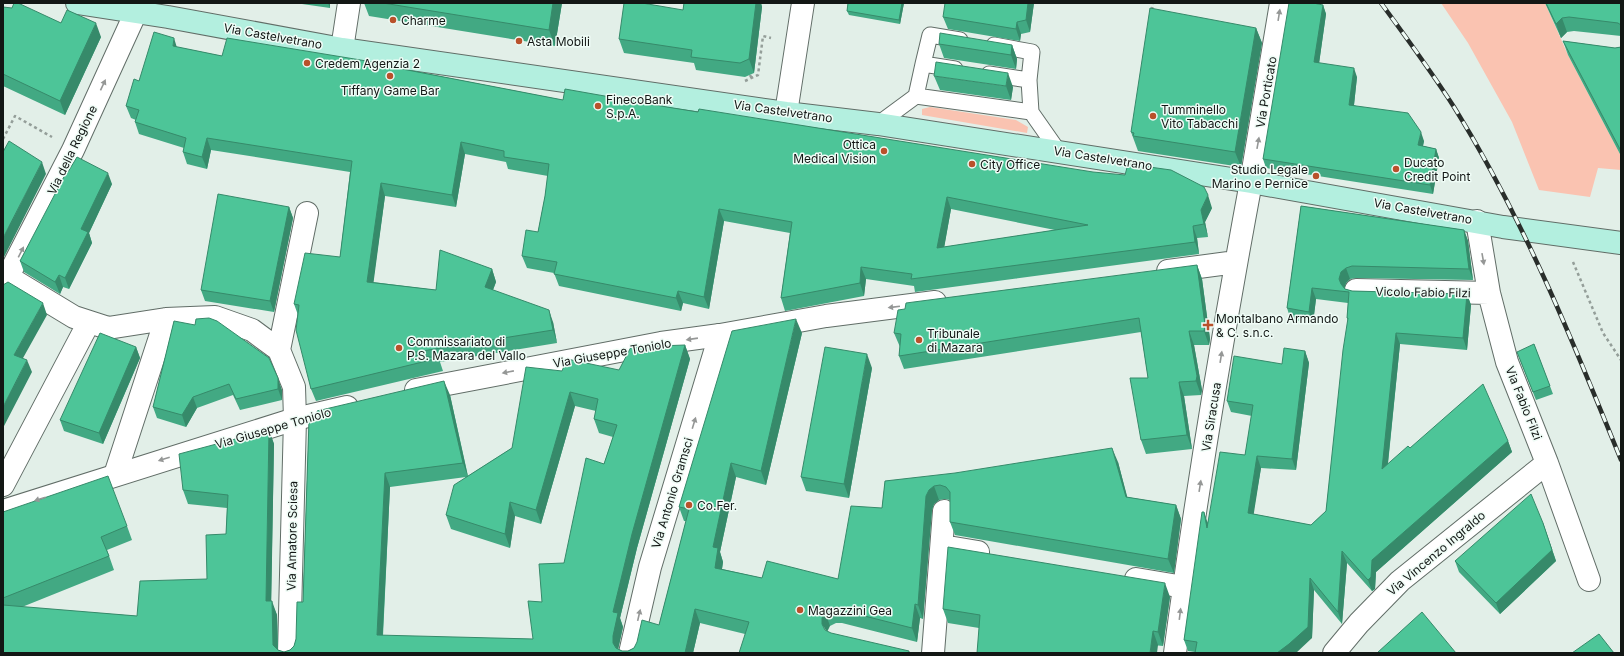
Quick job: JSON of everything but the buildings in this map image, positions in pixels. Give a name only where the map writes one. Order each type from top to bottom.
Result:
[{"type":"main road","name":"Via Castelvetrano","points":[[77,3],[112,6],[136,12],[342,49],[786,113],[878,124],[1251,182],[1483,222],[1621,243]]},
{"type":"street","points":[[342,49],[349,3]]},
{"type":"street","points":[[786,113],[803,3]]},
{"type":"street","name":"Via Porticato","points":[[1251,182],[1281,3]]},
{"type":"street","name":"Via della Regione","points":[[5,281],[73,150],[136,12]]},
{"type":"street","name":"Via Siracusa","points":[[1175,653],[1184,587],[1236,262],[1251,182]]},
{"type":"street","points":[[5,281],[74,317],[108,328],[166,319],[215,317],[252,330],[279,350],[307,213]]},
{"type":"street","name":"Via Fabio Filzi","points":[[1483,222],[1489,293],[1507,362],[1547,463],[1589,580]]},
{"type":"street","points":[[1150,273],[1236,262]]},
{"type":"street","name":"Vicolo Fabio Filzi","points":[[1356,290],[1489,293]]},
{"type":"street","name":"Via Giuseppe Toniolo","points":[[395,395],[441,384],[661,343],[720,335],[826,316],[953,299]]},
{"type":"street","points":[[115,475],[166,319]]},
{"type":"street","points":[[3,486],[89,322]]},
{"type":"street","name":"Via Antonio Gramsci","points":[[630,653],[650,567],[720,335]]},
{"type":"street","name":"Via Amatore Sciesa","points":[[279,350],[294,387],[295,419],[289,653]]},
{"type":"street","name":"Via Giuseppe Toniolo","points":[[3,511],[295,419],[364,403]]},
{"type":"street","name":"Via Vincenzo Ingraldo","points":[[1334,653],[1359,623],[1400,581],[1547,463]]},
{"type":"street","points":[[933,653],[944,511]]},
{"type":"street","points":[[942,546],[997,556]]},
{"type":"street","points":[[1114,575],[1184,587]]},
{"type":"lane","points":[[878,124],[916,96],[930,35],[1032,52],[1030,80],[1031,112],[1059,152]]},
{"type":"lane","points":[[923,64],[1030,80]]},
{"type":"lane","points":[[916,96],[1031,112]]},
{"type":"path","points":[[1151,13],[1153,3]]},
{"type":"path","points":[[747,81],[758,75],[763,36],[771,38]]},
{"type":"path","points":[[750,75],[752,79]]},
{"type":"path","points":[[3,139],[15,116],[73,150]]},
{"type":"path","points":[[1572,259],[1603,333],[1621,360]]},
{"type":"shaded area","points":[[1441,3],[1545,3],[1568,55],[1621,156],[1621,170],[1598,168],[1590,197],[1539,190],[1512,122],[1468,43]]},
{"type":"shaded area","points":[[930,107],[1016,120],[1028,127],[1027,133],[922,115],[922,109]]},
{"type":"railway","points":[[1381,3],[1454,107],[1502,192],[1565,324],[1621,460]]},
{"type":"place","name":"Charme","points":[[393,20]]},
{"type":"place","name":"Asta Mobili","points":[[519,41]]},
{"type":"place","name":"Credem Agenzia 2","points":[[307,63]]},
{"type":"place","name":"Tiffany Game Bar","points":[[390,76]]},
{"type":"place","name":"FinecoBank S.p.A.","points":[[598,106]]},
{"type":"place","name":"Tumminello Vito Tabacchi","points":[[1153,116]]},
{"type":"place","name":"Ottica Medical Vision","points":[[884,151]]},
{"type":"place","name":"City Office","points":[[972,164]]},
{"type":"place","name":"Ducato Credit Point","points":[[1396,169]]},
{"type":"place","name":"Studio Legale Marino e Pernice","points":[[1316,176]]},
{"type":"place","name":"Montalbano Armando & C. s.n.c.","points":[[1208,325]]},
{"type":"place","name":"Tribunale di Mazara","points":[[919,340]]},
{"type":"place","name":"Commissariato di P.S. Mazara del Vallo","points":[[399,348]]},
{"type":"place","name":"Co.Fer.","points":[[689,505]]},
{"type":"place","name":"Magazzini Gea","points":[[800,610]]}]
